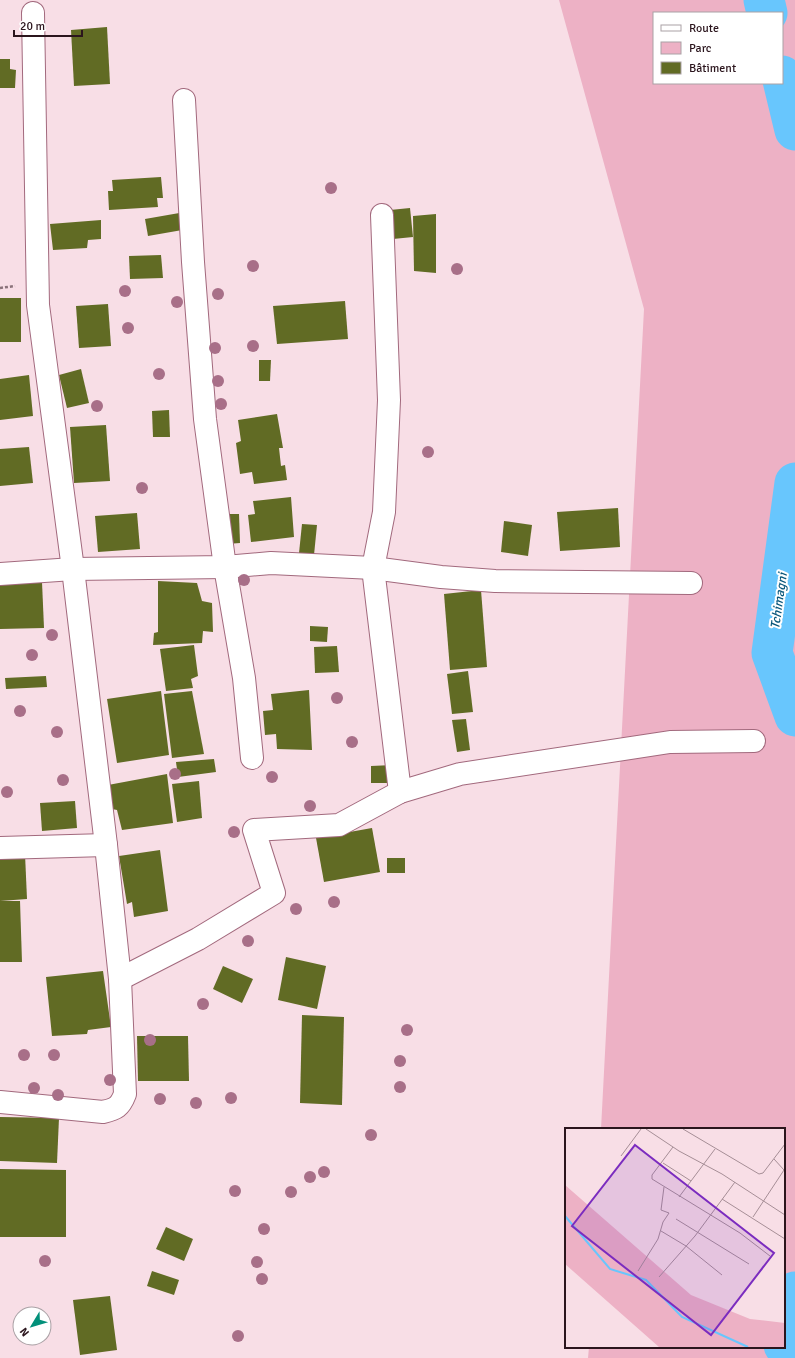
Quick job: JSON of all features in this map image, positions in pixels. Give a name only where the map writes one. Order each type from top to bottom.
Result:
[{"type":"street","points":[[0,1102],[103,1112],[114,1109],[121,1104],[125,1094],[120,979],[106,845],[73,569],[38,305],[33,13]]},
{"type":"street","points":[[184,100],[193,262],[205,419],[225,567],[244,678],[252,758]]},
{"type":"street","points":[[382,215],[389,400],[384,512],[373,568],[400,792]]},
{"type":"street","points":[[0,574],[73,569],[225,567],[271,564],[373,568],[441,577],[495,581],[691,583]]},
{"type":"street","points":[[120,979],[198,939],[274,893],[254,830],[339,825],[400,792],[460,774],[670,742],[754,741]]},
{"type":"street","points":[[0,848],[106,845]]},
{"type":"green space","points":[[559,0],[795,0],[795,1358],[588,1358],[589,1348],[785,1348],[785,1128],[601,1128],[644,309]]},
{"type":"building","points":[[107,27],[110,84],[74,86],[71,30]]},
{"type":"building","points":[[0,59],[10,59],[10,69],[16,70],[15,88],[0,88]]},
{"type":"building","points":[[161,177],[163,198],[157,198],[158,207],[109,210],[108,191],[113,191],[112,180]]},
{"type":"building","points":[[410,208],[413,237],[393,239],[390,210]]},
{"type":"building","points":[[185,212],[188,229],[148,236],[145,219]]},
{"type":"building","points":[[436,214],[436,273],[414,271],[413,216]]},
{"type":"building","points":[[101,220],[101,239],[88,240],[87,248],[53,250],[50,224]]},
{"type":"building","points":[[161,255],[163,278],[130,279],[129,256]]},
{"type":"building","points":[[0,298],[21,298],[21,342],[0,342]]},
{"type":"building","points":[[345,301],[348,339],[277,344],[273,306]]},
{"type":"building","points":[[108,304],[111,346],[79,348],[76,306]]},
{"type":"building","points":[[259,360],[271,360],[270,381],[259,381]]},
{"type":"building","points":[[81,369],[89,403],[67,408],[59,375]]},
{"type":"building","points":[[29,375],[33,416],[0,420],[0,379]]},
{"type":"building","points":[[169,410],[170,437],[153,437],[152,411]]},
{"type":"building","points":[[277,414],[283,448],[279,448],[281,466],[285,465],[287,480],[254,484],[252,472],[240,474],[236,443],[241,441],[238,420]]},
{"type":"building","points":[[106,425],[110,481],[74,483],[70,427]]},
{"type":"building","points":[[29,447],[33,483],[0,486],[0,449]]},
{"type":"building","points":[[291,497],[294,537],[251,542],[248,515],[255,514],[253,501]]},
{"type":"building","points":[[618,508],[620,547],[560,551],[557,512]]},
{"type":"building","points":[[137,513],[140,549],[98,552],[95,516]]},
{"type":"building","points":[[226,514],[239,514],[240,543],[227,544]]},
{"type":"building","points":[[504,521],[532,525],[528,556],[501,552]]},
{"type":"building","points":[[302,524],[317,525],[314,555],[299,553]]},
{"type":"building","points":[[158,581],[197,583],[202,601],[212,603],[213,632],[203,631],[202,643],[153,645],[154,633],[158,632]]},
{"type":"building","points":[[0,582],[42,582],[44,628],[0,629]]},
{"type":"building","points":[[481,590],[487,667],[450,670],[444,594]]},
{"type":"building","points":[[310,626],[328,627],[327,642],[310,641]]},
{"type":"building","points":[[194,645],[198,676],[191,679],[193,688],[166,691],[160,649]]},
{"type":"building","points":[[337,646],[339,672],[315,673],[314,647]]},
{"type":"building","points":[[468,671],[473,712],[452,714],[447,674]]},
{"type":"building","points":[[46,676],[47,687],[6,689],[5,678]]},
{"type":"building","points":[[309,690],[312,750],[277,749],[276,734],[265,735],[263,711],[273,710],[271,694]]},
{"type":"building","points":[[161,691],[169,755],[117,763],[107,699]]},
{"type":"building","points":[[192,691],[204,754],[172,758],[164,694]]},
{"type":"building","points":[[466,719],[470,750],[457,752],[452,720]]},
{"type":"building","points":[[214,759],[216,772],[178,777],[176,762]]},
{"type":"building","points":[[393,765],[394,783],[371,783],[371,766]]},
{"type":"building","points":[[167,774],[173,823],[122,830],[117,810],[112,809],[108,785]]},
{"type":"building","points":[[199,781],[202,818],[177,822],[172,784]]},
{"type":"building","points":[[75,801],[77,828],[42,831],[40,803]]},
{"type":"building","points":[[372,828],[380,872],[324,882],[316,838]]},
{"type":"building","points":[[160,850],[168,911],[134,917],[132,902],[127,904],[119,856]]},
{"type":"building","points":[[25,854],[27,899],[0,901],[0,855]]},
{"type":"building","points":[[387,858],[405,858],[405,873],[387,873]]},
{"type":"building","points":[[0,901],[20,901],[22,962],[0,962]]},
{"type":"building","points":[[286,957],[326,966],[317,1009],[278,1000]]},
{"type":"building","points":[[223,966],[253,979],[242,1003],[213,989]]},
{"type":"building","points":[[103,971],[111,1027],[88,1030],[87,1034],[52,1036],[46,977]]},
{"type":"building","points":[[302,1015],[344,1017],[342,1105],[300,1103]]},
{"type":"building","points":[[137,1036],[188,1036],[189,1081],[138,1081]]},
{"type":"building","points":[[0,1117],[59,1118],[57,1163],[0,1161]]},
{"type":"building","points":[[0,1169],[66,1170],[66,1237],[0,1237]]},
{"type":"building","points":[[166,1227],[193,1239],[184,1261],[156,1249]]},
{"type":"building","points":[[152,1271],[179,1280],[174,1295],[147,1286]]},
{"type":"building","points":[[110,1296],[117,1350],[80,1355],[73,1300]]},
{"type":"waterway","name":"Tchimagni","points":[[764,0],[767,12]]},
{"type":"waterway","name":"Tchimagni","points":[[783,80],[795,130]]},
{"type":"waterway","name":"Tchimagni","points":[[795,483],[772,653],[795,716]]},
{"type":"waterway","name":"Tchimagni","points":[[785,1340],[795,1292]]}]
